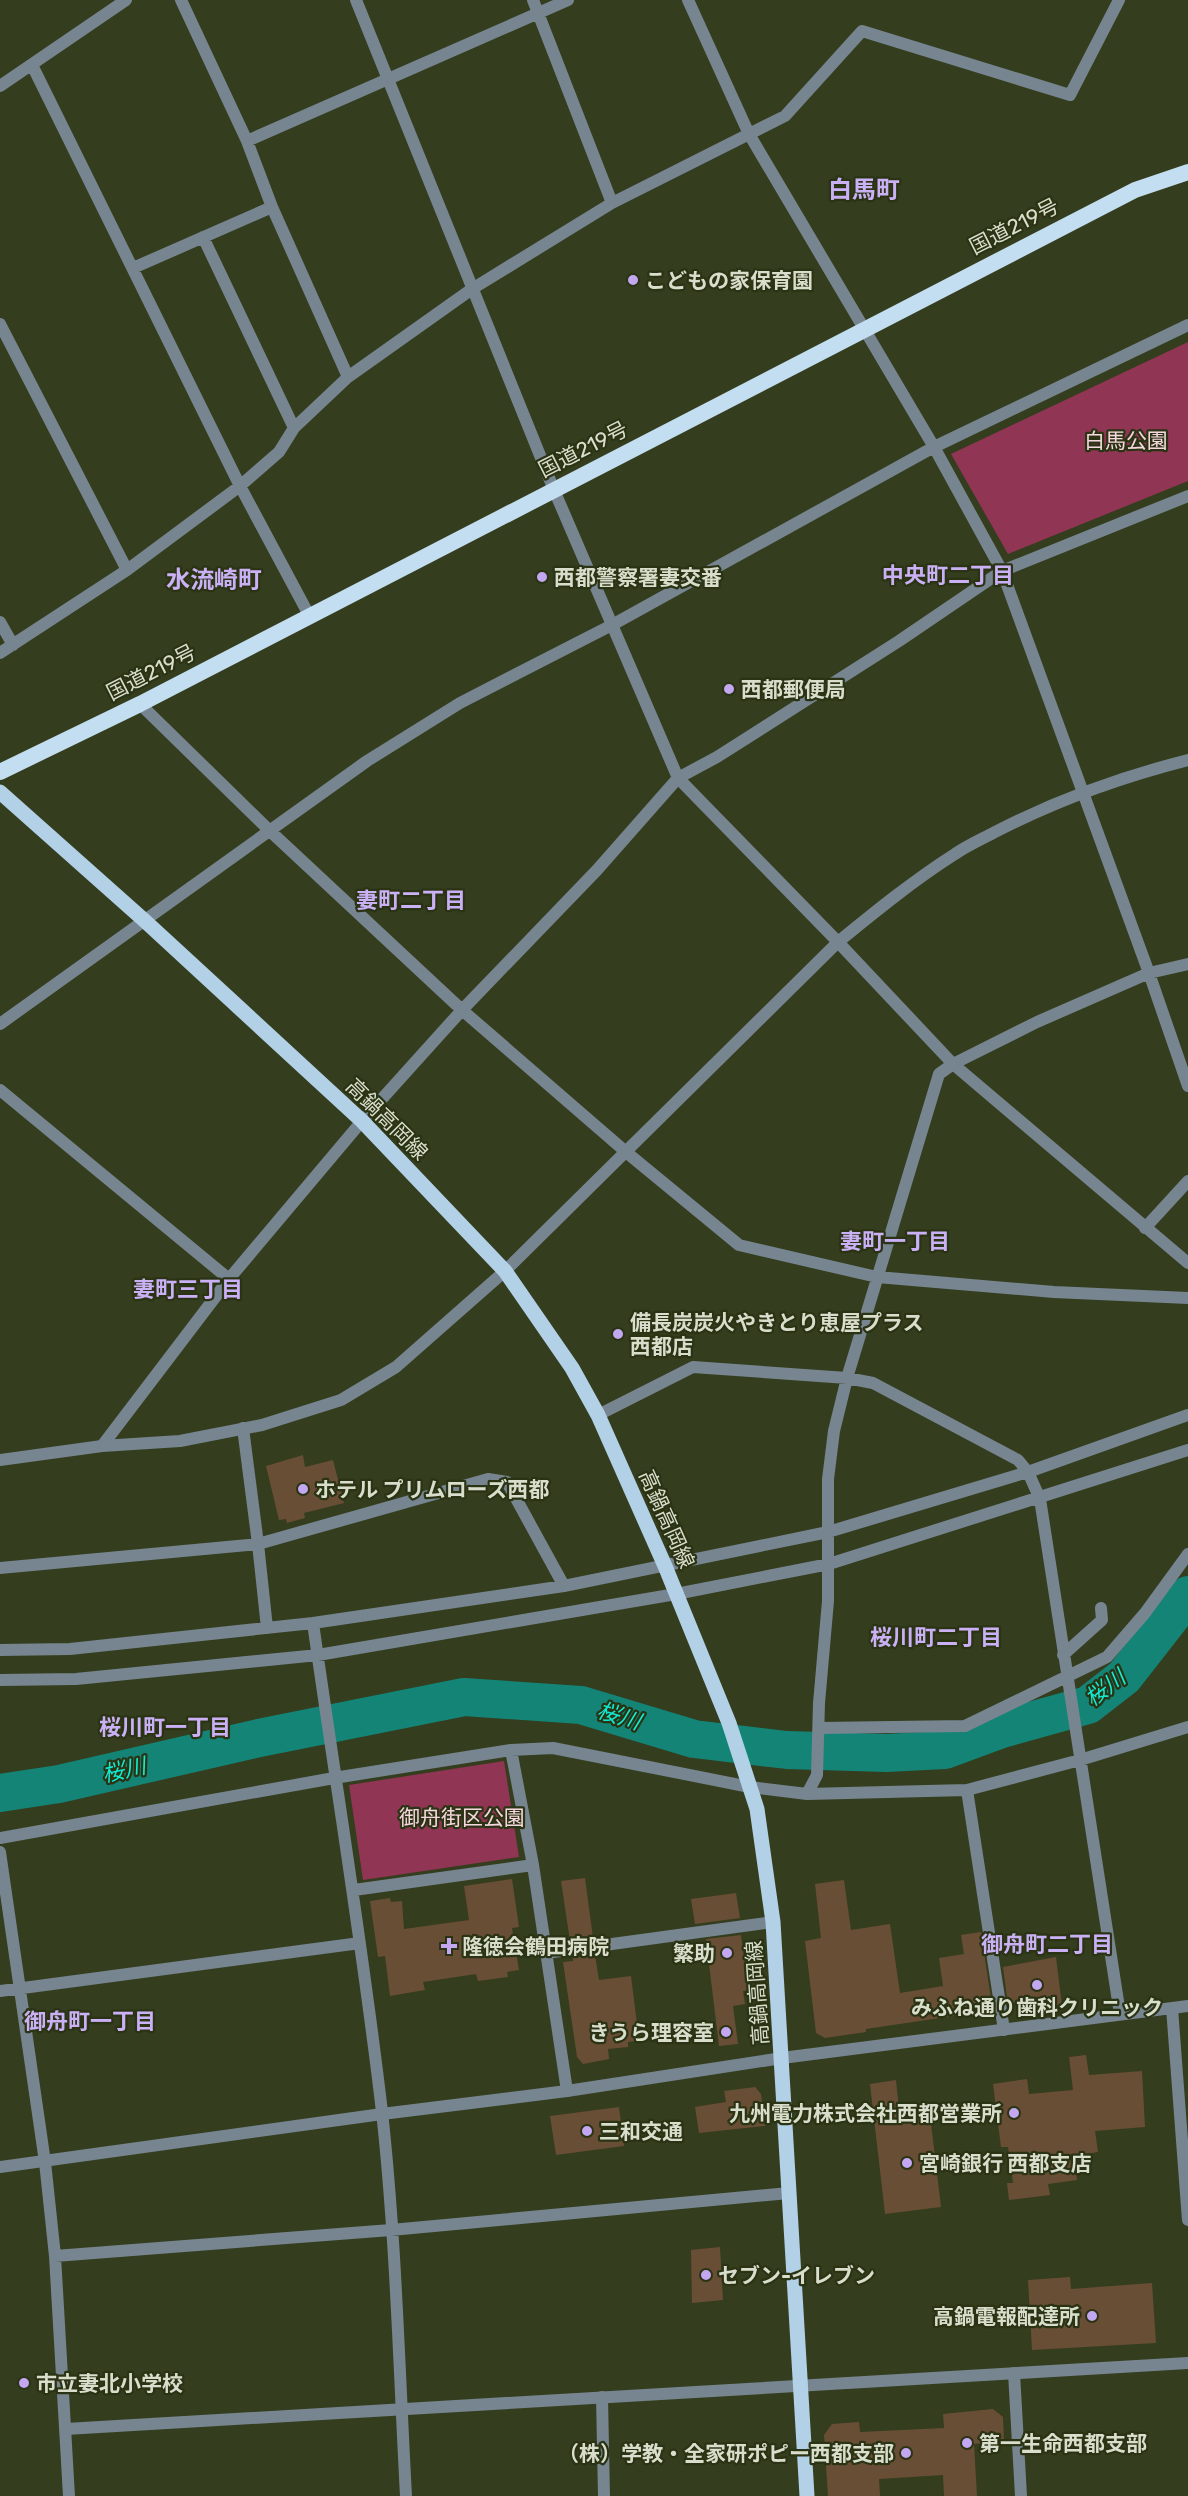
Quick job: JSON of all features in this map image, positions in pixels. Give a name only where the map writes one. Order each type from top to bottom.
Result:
[{"type":"highway","name":"国道219号","points":[[0,772],[140,704],[1135,190],[1188,172]]},
{"type":"main road","name":"高鍋高岡線","points":[[0,792],[145,921],[362,1121],[506,1271],[572,1368],[598,1415],[665,1566],[729,1723],[749,1782],[763,1841],[773,1922],[807,2496]]},
{"type":"street","points":[[0,86],[126,0]]},
{"type":"street","points":[[181,0],[246,141],[272,207],[348,377]]},
{"type":"street","points":[[356,0],[554,490],[678,778],[953,1064],[1188,1263]]},
{"type":"street","points":[[533,0],[612,203]]},
{"type":"street","points":[[246,141],[568,0]]},
{"type":"street","points":[[688,0],[749,134],[934,447],[1002,572],[1188,1086]]},
{"type":"street","points":[[0,653],[127,570],[240,486],[279,452],[294,428],[348,377],[471,289],[612,203],[785,116],[862,31],[1070,94],[1119,0]]},
{"type":"street","points":[[32,65],[240,486],[309,615]]},
{"type":"street","points":[[133,268],[272,207]]},
{"type":"street","points":[[203,237],[294,428]]},
{"type":"street","points":[[0,324],[127,570]]},
{"type":"street","points":[[0,1024],[367,760],[460,703],[612,625],[934,447],[1188,325]]},
{"type":"street","points":[[102,1446],[229,1279],[362,1121],[462,1010],[597,870],[678,778],[727,750],[899,641],[1002,572],[1188,496]]},
{"type":"street","points":[[0,622],[13,645]]},
{"type":"street","points":[[140,704],[270,831],[462,1010],[626,1152],[739,1245],[877,1276],[1054,1292],[1188,1298]]},
{"type":"street","points":[[0,1460],[102,1446],[180,1441],[262,1425],[341,1400],[387,1373],[506,1271],[838,942],[956,853],[1020,819],[1082,792],[1138,772],[1188,760]]},
{"type":"street","points":[[807,1794],[817,1776],[830,1564],[828,1479],[834,1431],[877,1276],[939,1074],[953,1064],[1037,1022],[1149,973],[1188,964]]},
{"type":"street","points":[[0,1090],[229,1279]]},
{"type":"street","points":[[1145,1228],[1188,1181]]},
{"type":"street","points":[[598,1415],[693,1367],[847,1378],[873,1383],[1018,1460],[1028,1472],[1040,1498],[1120,2014]]},
{"type":"street","points":[[0,1650],[70,1649],[313,1623],[564,1586],[828,1532],[1028,1472],[1188,1415]]},
{"type":"street","points":[[243,1428],[267,1628]]},
{"type":"street","points":[[0,1680],[76,1679],[318,1655],[676,1594],[830,1564],[1188,1450]]},
{"type":"street","points":[[0,1568],[258,1544],[489,1479],[507,1482],[564,1586]]},
{"type":"street","points":[[819,1733],[965,1726],[1068,1682],[1107,1657],[1145,1613],[1188,1554]]},
{"type":"street","points":[[1063,1655],[1102,1620],[1101,1608]]},
{"type":"street","points":[[313,1623],[334,1778],[354,1890],[382,2114],[406,2496]]},
{"type":"street","points":[[0,1838],[334,1778],[511,1750],[553,1748],[807,1794],[967,1790],[1080,1755],[1188,1727]]},
{"type":"street","points":[[511,1750],[533,1865],[567,2091]]},
{"type":"street","points":[[967,1790],[1004,2030]]},
{"type":"street","points":[[0,1852],[45,2162],[55,2256],[69,2496]]},
{"type":"street","points":[[354,1890],[533,1865]]},
{"type":"street","points":[[546,1953],[773,1922]]},
{"type":"street","points":[[0,1991],[360,1942]]},
{"type":"street","points":[[0,2167],[567,2091],[782,2058],[1188,2006]]},
{"type":"street","points":[[1172,2008],[1188,2220]]},
{"type":"street","points":[[55,2256],[391,2230],[789,2193]]},
{"type":"street","points":[[66,2429],[1188,2363]]},
{"type":"street","points":[[1014,2373],[1021,2496]]},
{"type":"street","points":[[602,2397],[604,2496]]},
{"type":"green space","name":"白馬公園","points":[[1188,342],[1188,481],[1008,554],[951,454]]},
{"type":"green space","name":"御舟街区公園","points":[[504,1761],[519,1857],[363,1880],[349,1785]]},
{"type":"building","points":[[303,1455],[305,1467],[333,1460],[344,1503],[304,1513],[305,1518],[287,1523],[286,1519],[279,1520],[266,1466]]},
{"type":"building","points":[[585,1878],[593,1938],[570,1941],[561,1881]]},
{"type":"building","name":"隆徳会鶴田病院","points":[[512,1879],[519,1927],[512,1928],[519,1970],[507,1972],[508,1977],[478,1981],[476,1974],[423,1982],[425,1990],[390,1996],[385,1956],[378,1957],[370,1901],[390,1898],[391,1902],[402,1901],[404,1929],[469,1920],[464,1886]]},
{"type":"building","points":[[844,1880],[851,1930],[890,1924],[900,1993],[943,1986],[939,1958],[964,1954],[961,1935],[981,1932],[992,2006],[966,2010],[967,2014],[866,2029],[866,2032],[825,2038],[816,2033],[805,1941],[821,1938],[815,1884]]},
{"type":"building","points":[[736,1893],[740,1918],[695,1924],[691,1899]]},
{"type":"building","points":[[741,1935],[748,1990],[743,1991],[745,2004],[733,2006],[738,2044],[719,2046],[706,1939]]},
{"type":"building","points":[[595,1955],[599,1980],[631,1976],[638,2032],[634,2033],[635,2041],[628,2042],[628,2047],[608,2049],[609,2059],[583,2064],[577,2057],[563,1962]]},
{"type":"building","name":"みふね通り歯科クリニック","points":[[1056,1957],[1062,2006],[1018,2012],[1017,2002],[1008,2004],[1003,1967]]},
{"type":"building","points":[[1086,2055],[1089,2075],[1142,2071],[1145,2127],[1095,2131],[1098,2152],[1074,2156],[1077,2180],[1048,2184],[1050,2195],[1009,2200],[1007,2183],[1013,2183],[1008,2147],[1001,2147],[993,2084],[1027,2079],[1029,2094],[1073,2090],[1069,2057]]},
{"type":"building","name":"宮崎銀行 西都支店","points":[[896,2080],[900,2119],[930,2115],[941,2207],[885,2214],[870,2084]]},
{"type":"building","points":[[755,2087],[761,2094],[765,2126],[699,2133],[695,2107],[726,2102],[724,2091]]},
{"type":"building","name":"三和交通","points":[[619,2107],[624,2146],[556,2155],[550,2116]]},
{"type":"building","name":"セブン-イレブン","points":[[720,2247],[723,2300],[692,2303],[691,2250]]},
{"type":"building","name":"高鍋電報配達所","points":[[1070,2277],[1071,2289],[1152,2283],[1156,2343],[1032,2350],[1028,2280]]},
{"type":"building","points":[[993,2409],[1003,2417],[1004,2442],[974,2444],[977,2496],[944,2496],[943,2475],[879,2479],[880,2496],[828,2496],[824,2435],[832,2424],[859,2422],[860,2432],[944,2428],[943,2414]]},
{"type":"waterway","name":"桜川","points":[[0,1793],[59,1784],[259,1738],[464,1697],[581,1705],[694,1739],[787,1750],[886,1753],[945,1750],[1002,1729],[1088,1705],[1124,1677],[1188,1595]]},
{"type":"place","name":"こどもの家保育園","points":[[633,280]]},
{"type":"place","name":"西都警察署妻交番","points":[[542,577]]},
{"type":"place","name":"西都郵便局","points":[[729,689]]},
{"type":"place","name":"備長炭炭火やきとり恵屋プラス 西都店","points":[[618,1334]]},
{"type":"place","name":"ホテル プリムローズ西都","points":[[303,1489]]},
{"type":"place","name":"隆徳会鶴田病院","points":[[449,1946]]},
{"type":"place","name":"繁助","points":[[727,1953]]},
{"type":"place","name":"みふね通り歯科クリニック","points":[[1037,1985]]},
{"type":"place","name":"きうら理容室","points":[[726,2032]]},
{"type":"place","name":"九州電力株式会社西都営業所","points":[[1014,2113]]},
{"type":"place","name":"三和交通","points":[[587,2131]]},
{"type":"place","name":"宮崎銀行 西都支店","points":[[907,2163]]},
{"type":"place","name":"セブン-イレブン","points":[[706,2275]]},
{"type":"place","name":"高鍋電報配達所","points":[[1092,2316]]},
{"type":"place","name":"市立妻北小学校","points":[[24,2383]]},
{"type":"place","name":"第一生命西都支部","points":[[967,2443]]},
{"type":"place","name":"（株）学教・全家研ポピー西都支部","points":[[906,2453]]},
{"type":"district","name":"白馬町","points":[[864,190]]},
{"type":"district","name":"中央町二丁目","points":[[948,575]]},
{"type":"district","name":"水流崎町","points":[[214,580]]},
{"type":"district","name":"妻町二丁目","points":[[411,900]]},
{"type":"district","name":"妻町一丁目","points":[[895,1241]]},
{"type":"district","name":"妻町三丁目","points":[[188,1289]]},
{"type":"district","name":"桜川町二丁目","points":[[936,1637]]},
{"type":"district","name":"桜川町一丁目","points":[[165,1727]]},
{"type":"district","name":"御舟町二丁目","points":[[1047,1944]]},
{"type":"district","name":"御舟町一丁目","points":[[90,2021]]}]
